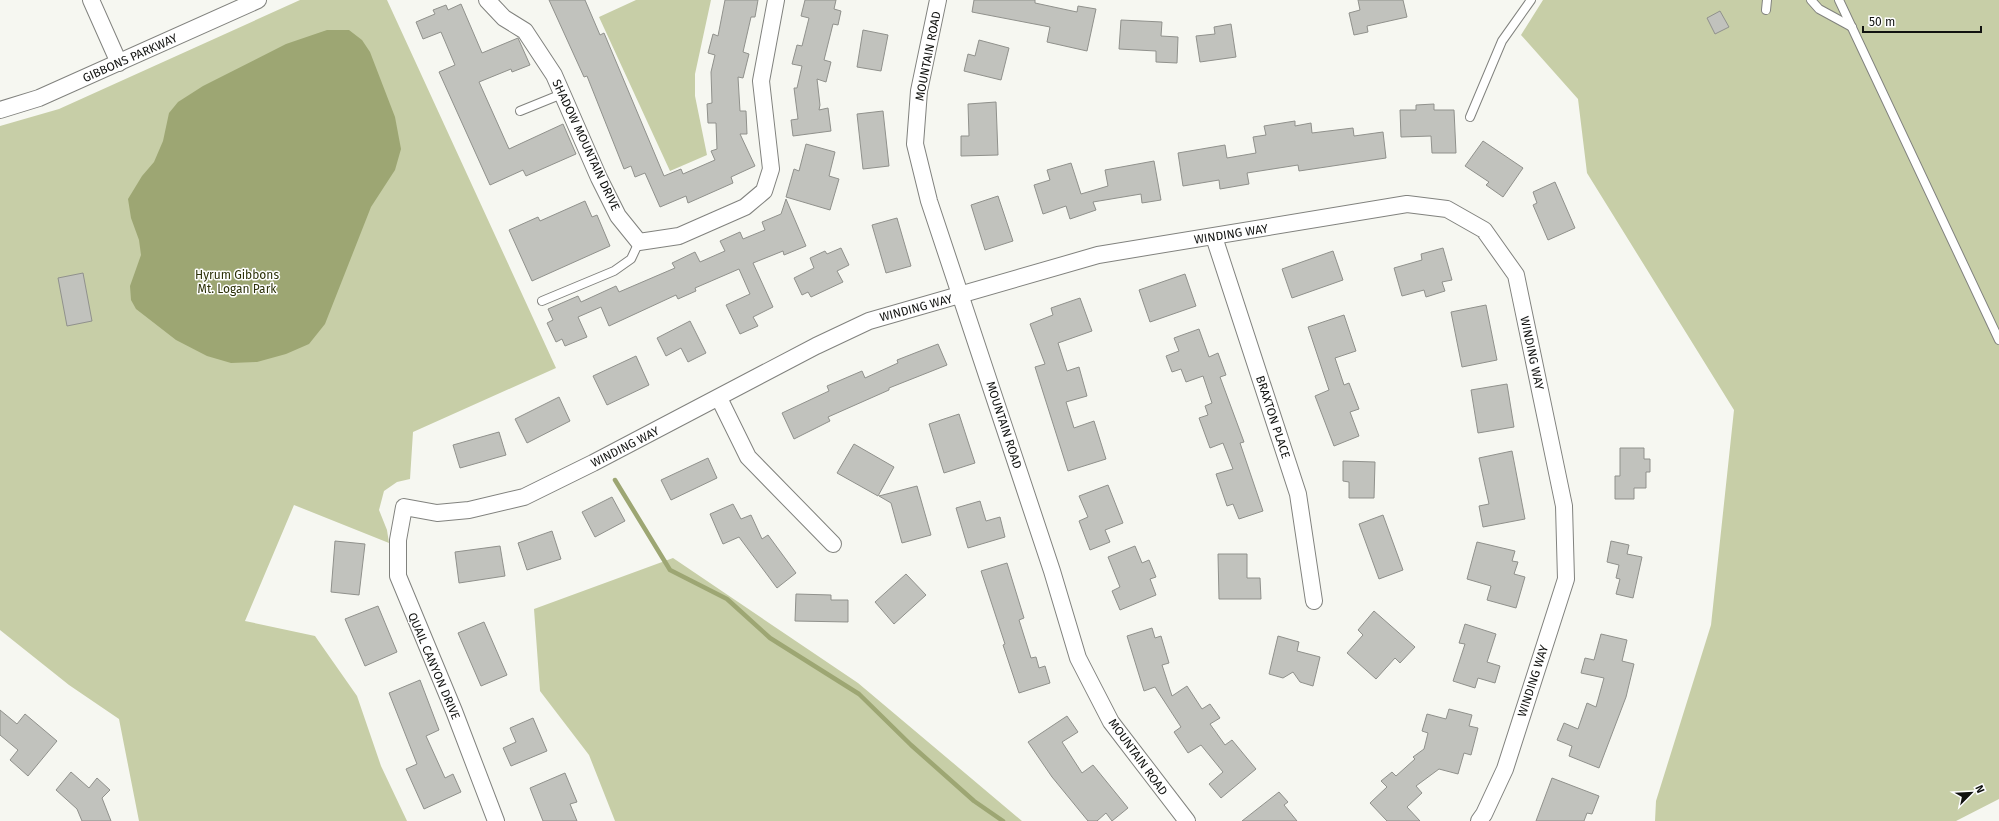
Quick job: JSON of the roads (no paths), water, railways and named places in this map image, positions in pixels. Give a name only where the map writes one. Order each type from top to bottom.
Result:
[{"type":"street","points":[[90,0],[119,64]]},
{"type":"street","name":"GIBBONS PARKWAY","points":[[0,110],[39,98],[119,64],[258,0]]},
{"type":"street","name":"SHADOW MOUNTAIN DRIVE","points":[[487,0],[504,18],[525,31],[554,75],[599,178],[618,216],[639,242]]},
{"type":"street","points":[[639,242],[679,236],[745,208],[764,190],[771,169],[761,81],[776,0]]},
{"type":"street","name":"MOUNTAIN ROAD","points":[[938,0],[919,91],[916,144],[929,201],[1049,563],[1078,658],[1111,722],[1187,821]]},
{"type":"street","name":"WINDING WAY","points":[[404,507],[437,513],[469,510],[524,497],[719,398],[816,346],[869,321],[961,296],[1098,255],[1407,204],[1447,209],[1484,230],[1516,275],[1564,506],[1566,578],[1505,769],[1480,821]]},
{"type":"street","name":"BRAXTON PLACE","points":[[1214,237],[1298,494],[1314,601]]},
{"type":"street","points":[[719,398],[748,457],[833,544]]},
{"type":"street","name":"QUAIL CANYON DRIVE","points":[[404,507],[398,540],[398,576],[454,711],[496,821]]},
{"type":"lane","points":[[1470,118],[1502,41],[1531,0]]},
{"type":"lane","points":[[1766,10],[1767,0]]},
{"type":"lane","points":[[1811,0],[1819,9],[1852,27]]},
{"type":"lane","points":[[1839,0],[1999,340]]},
{"type":"lane","points":[[520,111],[562,94]]},
{"type":"lane","points":[[542,301],[614,271],[631,259],[639,242]]},
{"type":"waterway","points":[[615,480],[670,570],[727,599],[770,638],[859,694],[911,745],[974,801],[1003,821]]},
{"type":"park label","name":"Hyrum Gibbons Mt. Logan Park","points":[[237,282]]}]
